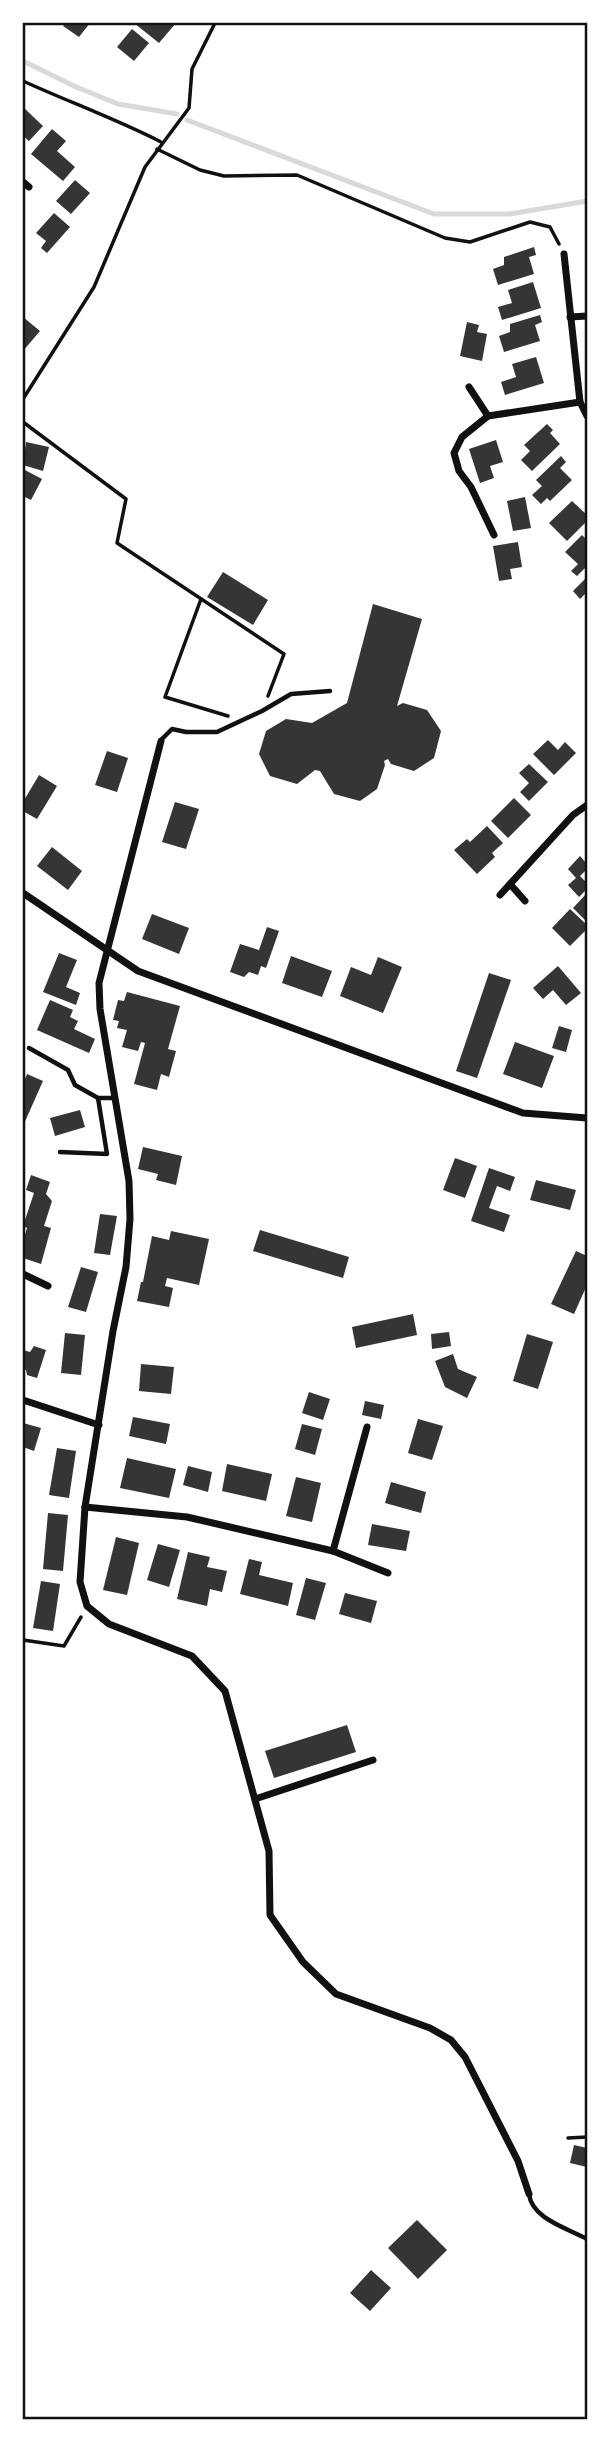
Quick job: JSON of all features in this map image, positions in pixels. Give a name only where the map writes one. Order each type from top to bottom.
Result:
[{"type":"street","points":[[564,254],[580,402],[587,416]]},
{"type":"street","points":[[570,317],[587,316]]},
{"type":"street","points":[[469,387],[488,416]]},
{"type":"street","points":[[494,535],[471,487],[459,471],[454,453],[462,437],[488,416],[580,402]]},
{"type":"street","points":[[161,741],[99,983],[100,1009],[129,1181],[130,1219],[126,1267],[85,1507],[80,1582],[88,1606],[108,1624],[192,1656],[225,1691],[269,1851],[271,1915],[303,1962],[336,1994],[430,2028],[451,2039],[465,2057],[518,2161],[530,2193]]},
{"type":"street","points":[[500,895],[573,815],[587,806]]},
{"type":"street","points":[[510,884],[525,901]]},
{"type":"street","points":[[23,893],[138,971],[523,1113],[587,1118]]},
{"type":"street","points":[[23,1274],[48,1286]]},
{"type":"street","points":[[23,1400],[99,1424]]},
{"type":"street","points":[[333,1551],[367,1427]]},
{"type":"street","points":[[85,1507],[187,1517],[333,1551],[388,1573]]},
{"type":"street","points":[[255,1799],[373,1760]]},
{"type":"lane","points":[[161,741],[172,729],[217,732],[262,711],[290,694],[330,691]]},
{"type":"lane","points":[[29,1048],[68,1070],[75,1084],[98,1098],[114,1098]]},
{"type":"lane","points":[[60,1152],[107,1154],[98,1098]]},
{"type":"lane","points":[[530,2193],[531,2204],[542,2215],[587,2239]]},
{"type":"path","points":[[23,400],[94,287],[145,167],[189,108],[192,69],[215,23]]},
{"type":"path","points":[[23,81],[162,142]]},
{"type":"path","points":[[157,149],[200,170],[223,176],[297,175],[445,238],[470,242],[530,222],[550,226],[564,254]]},
{"type":"path","points":[[23,422],[126,499],[117,543],[284,654],[262,711]]},
{"type":"path","points":[[201,599],[166,697],[242,720]]},
{"type":"path","points":[[23,1640],[64,1646],[88,1606]]},
{"type":"path","points":[[568,2138],[587,2137]]},
{"type":"building","points":[[66,23],[90,23],[79,37],[63,26]]},
{"type":"building","points":[[134,23],[176,23],[159,43]]},
{"type":"building","points":[[132,29],[149,43],[134,61],[117,47]]},
{"type":"building","points":[[23,107],[43,126],[29,141],[23,136]]},
{"type":"building","points":[[52,129],[66,141],[57,151],[75,167],[63,181],[31,154]]},
{"type":"building","points":[[75,180],[90,193],[71,214],[56,201]]},
{"type":"building","points":[[54,213],[70,227],[47,253],[41,248],[46,241],[36,233]]},
{"type":"building","points":[[534,247],[536,255],[529,257],[534,274],[498,285],[493,269],[504,265],[504,257]]},
{"type":"building","points":[[533,282],[541,308],[502,320],[498,307],[512,303],[508,290]]},
{"type":"building","points":[[540,315],[542,322],[535,325],[540,341],[504,352],[499,336],[510,332],[510,324]]},
{"type":"building","points":[[23,317],[40,331],[23,351]]},
{"type":"building","points":[[467,322],[479,325],[477,332],[487,334],[482,361],[460,356]]},
{"type":"building","points":[[536,357],[544,383],[505,395],[501,382],[516,377],[512,364]]},
{"type":"building","points":[[547,424],[553,430],[550,433],[560,444],[532,471],[521,460],[530,451],[524,445]]},
{"type":"building","points":[[496,440],[503,462],[490,466],[494,478],[480,483],[469,449]]},
{"type":"building","points":[[26,442],[49,447],[43,471],[23,465]]},
{"type":"building","points":[[561,456],[566,462],[560,468],[572,480],[550,501],[547,498],[541,504],[532,495],[542,486],[536,480]]},
{"type":"building","points":[[23,469],[42,479],[31,500],[23,496]]},
{"type":"building","points":[[525,497],[531,528],[513,531],[507,501]]},
{"type":"building","points":[[572,501],[587,515],[587,521],[567,541],[549,523]]},
{"type":"building","points":[[582,535],[587,540],[587,566],[577,576],[571,571],[578,564],[565,552]]},
{"type":"building","points":[[518,542],[522,567],[510,569],[512,579],[499,581],[493,546]]},
{"type":"building","points":[[223,572],[268,600],[253,625],[207,597]]},
{"type":"building","points":[[587,577],[587,592],[580,599],[573,591]]},
{"type":"building","points":[[373,604],[422,619],[397,706],[403,703],[427,710],[441,731],[434,758],[414,771],[391,764],[388,759],[384,761],[377,789],[360,801],[334,794],[320,771],[315,770],[297,784],[270,776],[259,754],[266,731],[286,719],[312,723],[347,703]]},
{"type":"building","points":[[548,740],[558,750],[565,742],[576,753],[554,775],[533,754]]},
{"type":"building","points":[[107,751],[128,758],[117,792],[95,785]]},
{"type":"building","points":[[529,764],[548,782],[529,801],[520,792],[529,783],[519,773]]},
{"type":"building","points":[[39,775],[57,786],[37,819],[23,811],[23,802]]},
{"type":"building","points":[[514,798],[531,815],[508,838],[491,821]]},
{"type":"building","points":[[175,802],[199,809],[186,849],[162,842]]},
{"type":"building","points":[[487,826],[503,843],[492,853],[495,857],[477,874],[454,850],[467,839],[470,842]]},
{"type":"building","points":[[52,847],[82,871],[68,890],[37,866]]},
{"type":"building","points":[[580,856],[587,864],[587,869],[580,876],[587,883],[587,889],[579,897],[568,885],[576,878],[568,869]]},
{"type":"building","points":[[587,893],[587,922],[573,908]]},
{"type":"building","points":[[570,909],[587,925],[587,929],[570,946],[552,928]]},
{"type":"building","points":[[152,914],[189,928],[179,954],[142,939]]},
{"type":"building","points":[[267,927],[279,931],[266,968],[261,966],[258,975],[249,972],[244,977],[230,972],[240,944],[259,950]]},
{"type":"building","points":[[59,953],[77,960],[66,987],[80,993],[76,1005],[43,992]]},
{"type":"building","points":[[291,956],[332,971],[322,997],[282,983]]},
{"type":"building","points":[[378,957],[402,967],[383,1013],[340,996],[351,967],[371,975]]},
{"type":"building","points":[[558,966],[581,993],[566,1005],[553,990],[543,999],[533,988]]},
{"type":"building","points":[[489,973],[511,980],[477,1078],[456,1071]]},
{"type":"building","points":[[127,992],[180,1006],[168,1049],[176,1051],[169,1077],[161,1074],[157,1090],[134,1084],[145,1043],[141,1042],[138,1051],[122,1047],[127,1030],[117,1028],[119,1021],[113,1020],[118,1000],[124,1001]]},
{"type":"building","points":[[50,1000],[73,1010],[70,1017],[78,1021],[74,1029],[95,1039],[89,1053],[37,1030]]},
{"type":"building","points":[[559,1026],[572,1030],[566,1052],[552,1048]]},
{"type":"building","points":[[515,1042],[554,1056],[542,1088],[503,1074]]},
{"type":"building","points":[[27,1074],[43,1081],[23,1126],[23,1084]]},
{"type":"building","points":[[80,1110],[85,1127],[55,1136],[50,1118]]},
{"type":"building","points":[[143,1147],[182,1156],[176,1185],[156,1180],[158,1174],[138,1169]]},
{"type":"building","points":[[455,1158],[477,1166],[465,1198],[443,1190]]},
{"type":"building","points":[[489,1168],[515,1177],[510,1191],[497,1186],[489,1208],[510,1215],[504,1232],[471,1221]]},
{"type":"building","points":[[31,1175],[50,1182],[46,1194],[52,1201],[44,1226],[51,1228],[41,1264],[23,1258],[23,1241],[27,1228],[23,1226],[34,1193],[26,1190]]},
{"type":"building","points":[[536,1180],[576,1190],[570,1210],[530,1200]]},
{"type":"building","points":[[100,1214],[117,1216],[110,1255],[94,1253]]},
{"type":"building","points":[[260,1230],[349,1257],[343,1278],[253,1251]]},
{"type":"building","points":[[171,1231],[209,1239],[199,1285],[167,1278],[165,1286],[173,1288],[169,1307],[137,1301],[152,1236],[169,1240]]},
{"type":"building","points":[[576,1251],[587,1256],[587,1285],[574,1314],[551,1304]]},
{"type":"building","points":[[81,1267],[98,1272],[86,1312],[68,1307]]},
{"type":"building","points":[[413,1314],[417,1335],[356,1348],[352,1327]]},
{"type":"building","points":[[449,1332],[451,1346],[432,1349],[431,1334]]},
{"type":"building","points":[[65,1333],[85,1335],[81,1375],[61,1373]]},
{"type":"building","points":[[527,1334],[553,1342],[538,1389],[513,1381]]},
{"type":"building","points":[[34,1346],[46,1350],[37,1378],[27,1375],[23,1369],[23,1350],[30,1352]]},
{"type":"building","points":[[453,1354],[458,1369],[477,1377],[467,1398],[445,1387],[435,1361]]},
{"type":"building","points":[[141,1364],[174,1367],[171,1394],[139,1391]]},
{"type":"building","points":[[309,1392],[330,1399],[323,1420],[302,1413]]},
{"type":"building","points":[[365,1401],[384,1405],[381,1419],[362,1415]]},
{"type":"building","points":[[133,1417],[170,1424],[166,1444],[129,1436]]},
{"type":"building","points":[[418,1419],[443,1426],[432,1460],[408,1453]]},
{"type":"building","points":[[23,1423],[41,1428],[34,1451],[23,1447]]},
{"type":"building","points":[[302,1424],[322,1429],[315,1455],[295,1449]]},
{"type":"building","points":[[57,1448],[76,1451],[69,1498],[49,1495]]},
{"type":"building","points":[[127,1458],[176,1469],[169,1498],[120,1488]]},
{"type":"building","points":[[227,1464],[272,1474],[266,1501],[222,1491]]},
{"type":"building","points":[[188,1466],[212,1472],[208,1492],[183,1485]]},
{"type":"building","points":[[296,1477],[321,1483],[312,1522],[286,1516]]},
{"type":"building","points":[[391,1482],[426,1492],[421,1513],[385,1503]]},
{"type":"building","points":[[48,1513],[68,1515],[63,1571],[43,1569]]},
{"type":"building","points":[[372,1524],[410,1531],[406,1551],[368,1545]]},
{"type":"building","points":[[116,1537],[139,1543],[127,1595],[103,1590]]},
{"type":"building","points":[[158,1544],[180,1550],[169,1587],[147,1580]]},
{"type":"building","points":[[188,1552],[210,1557],[207,1567],[227,1571],[222,1592],[210,1589],[207,1606],[177,1599]]},
{"type":"building","points":[[249,1559],[262,1562],[259,1575],[293,1583],[288,1606],[240,1594]]},
{"type":"building","points":[[306,1578],[326,1583],[315,1620],[296,1615]]},
{"type":"building","points":[[41,1581],[60,1584],[53,1631],[33,1628]]},
{"type":"building","points":[[345,1593],[377,1601],[371,1623],[339,1614]]},
{"type":"building","points":[[347,1725],[356,1752],[274,1778],[265,1751]]},
{"type":"building","points":[[574,2145],[587,2148],[587,2167],[570,2163]]},
{"type":"building","points":[[417,2220],[447,2250],[418,2279],[388,2248]]},
{"type":"building","points":[[371,2270],[391,2288],[370,2311],[350,2293]]},
{"type":"waterway","points":[[23,61],[118,104],[177,114]]},
{"type":"waterway","points":[[187,120],[434,214],[510,214],[587,201]]}]
